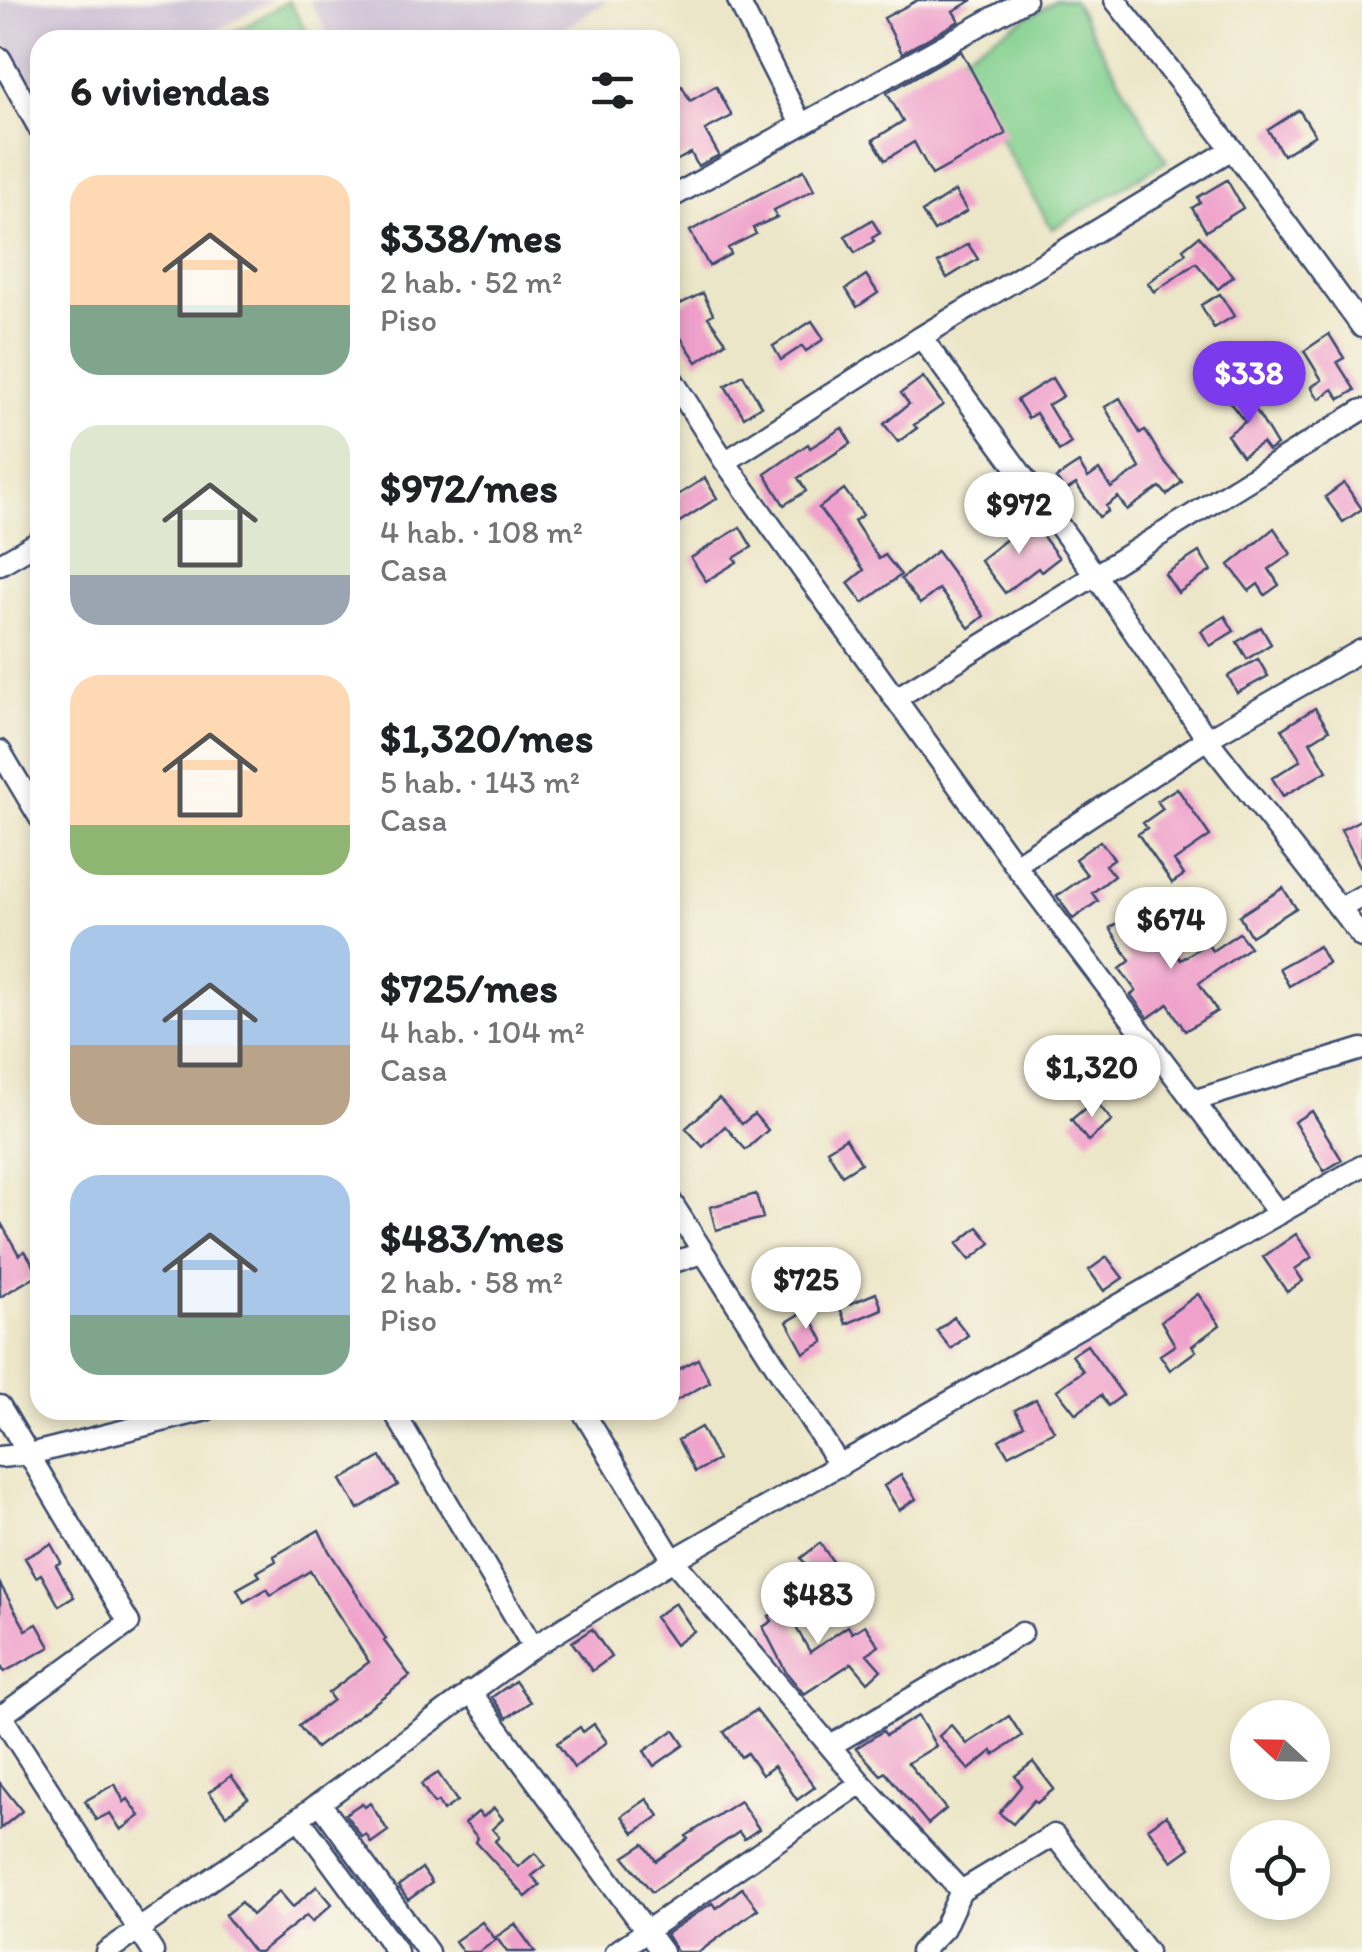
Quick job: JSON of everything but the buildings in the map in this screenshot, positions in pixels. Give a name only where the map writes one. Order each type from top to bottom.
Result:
[{"type":"street","points":[[738,0],[802,124]]},
{"type":"street","points":[[680,192],[1025,0]]},
{"type":"street","points":[[1115,0],[1232,150],[1362,328]]},
{"type":"street","points":[[0,58],[30,112]]},
{"type":"street","points":[[725,462],[920,336],[1232,150]]},
{"type":"street","points":[[920,336],[1096,576],[1207,739],[1362,937]]},
{"type":"street","points":[[680,392],[725,462],[1015,866],[1279,1214]]},
{"type":"street","points":[[896,699],[1362,410]]},
{"type":"street","points":[[0,564],[30,548]]},
{"type":"street","points":[[1015,866],[1207,739],[1362,650]]},
{"type":"street","points":[[0,751],[30,801]]},
{"type":"street","points":[[1341,908],[1362,896]]},
{"type":"street","points":[[1193,1101],[1362,1050]]},
{"type":"street","points":[[106,1952],[300,1818],[533,1647],[673,1560],[1362,1166]]},
{"type":"street","points":[[680,1216],[840,1466]]},
{"type":"street","points":[[680,1261],[703,1253]]},
{"type":"street","points":[[0,1406],[129,1623],[0,1716],[153,1952]]},
{"type":"street","points":[[0,1458],[166,1420]]},
{"type":"street","points":[[399,1420],[533,1647]]},
{"type":"street","points":[[588,1420],[673,1560],[861,1782],[961,1891]]},
{"type":"street","points":[[830,1746],[1022,1633]]},
{"type":"street","points":[[470,1691],[662,1952]]},
{"type":"street","points":[[616,1952],[861,1782]]},
{"type":"street","points":[[320,1803],[428,1952]]},
{"type":"street","points":[[300,1818],[396,1952]]},
{"type":"street","points":[[920,1952],[944,1928],[961,1891],[1054,1835],[1147,1952]]},
{"type":"shaded area","points":[[0,0],[272,0],[217,30],[30,30],[30,88],[0,31]]},
{"type":"shaded area","points":[[309,0],[608,0],[562,30],[326,30]]},
{"type":"green space","points":[[1056,0],[1073,0],[1167,161],[1052,229],[954,60]]},
{"type":"green space","points":[[289,1],[305,30],[238,30]]}]
